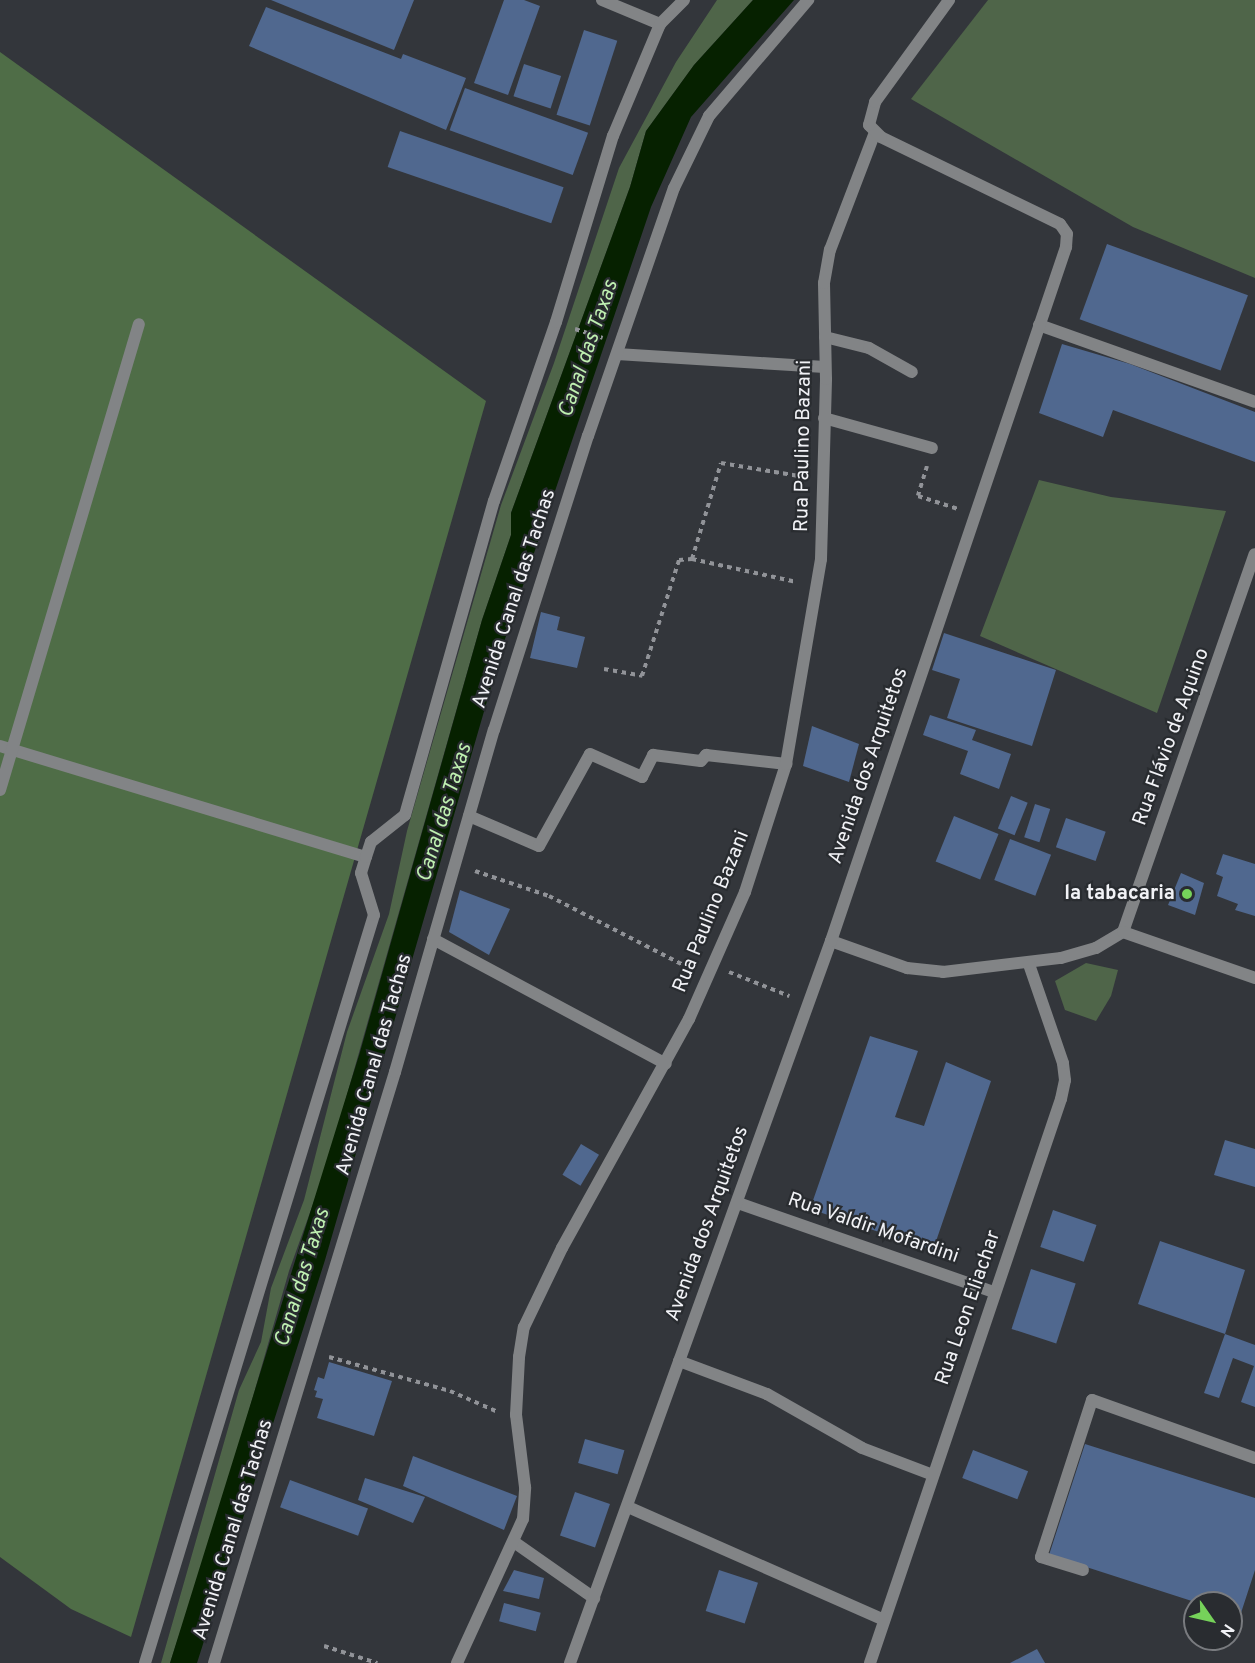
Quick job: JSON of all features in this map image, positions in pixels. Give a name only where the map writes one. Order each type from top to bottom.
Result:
[{"type":"street","points":[[602,0],[660,24]]},
{"type":"street","points":[[145,1663],[374,915],[361,873],[366,857],[371,842],[405,815],[494,501],[613,136],[660,24],[684,0]]},
{"type":"street","name":"Avenida Canal das Tachas","points":[[214,1663],[310,1352],[469,816],[617,354],[691,148],[709,116],[808,0]]},
{"type":"street","points":[[875,132],[869,124],[875,102],[950,0]]},
{"type":"street","name":"Avenida dos Arquitetos","points":[[570,1663],[831,941],[1066,247],[1067,234],[1060,224],[875,132]]},
{"type":"street","name":"Rua Paulino Bazani","points":[[457,1663],[514,1542],[525,1504],[516,1415],[519,1357],[524,1327],[536,1300],[666,1064],[708,978],[749,881],[786,764],[818,586],[824,418],[824,283],[830,250],[875,132]]},
{"type":"street","points":[[0,790],[6,748],[139,324]]},
{"type":"street","points":[[1039,325],[1255,402]]},
{"type":"street","points":[[825,337],[869,348],[912,372]]},
{"type":"street","points":[[617,354],[825,367]]},
{"type":"street","points":[[824,418],[932,448]]},
{"type":"street","name":"Rua Flávio de Aquino","points":[[1123,932],[1255,554]]},
{"type":"street","points":[[6,748],[366,857]]},
{"type":"street","points":[[469,816],[539,846],[590,754],[642,777],[653,755],[701,761],[706,755],[786,764]]},
{"type":"street","points":[[831,941],[907,968],[943,972],[1029,964],[1096,948],[1123,932],[1255,978]]},
{"type":"street","points":[[433,939],[666,1064]]},
{"type":"street","name":"Rua Leon Eliachar","points":[[870,1663],[1065,1080],[1029,964]]},
{"type":"street","name":"Rua Valdir Mofardini","points":[[738,1203],[994,1292]]},
{"type":"street","points":[[679,1361],[767,1394],[862,1448],[933,1474]]},
{"type":"street","points":[[1083,1570],[1041,1557],[1092,1400],[1255,1458]]},
{"type":"street","points":[[628,1507],[884,1620]]},
{"type":"street","points":[[514,1542],[594,1598]]},
{"type":"path","points":[[563,325],[610,340]]},
{"type":"path","points":[[932,448],[918,496],[975,514]]},
{"type":"path","points":[[692,559],[721,463],[821,480]]},
{"type":"path","points":[[604,669],[642,676],[679,560],[692,559],[818,586]]},
{"type":"path","points":[[455,864],[549,896],[708,978]]},
{"type":"path","points":[[713,966],[807,1003]]},
{"type":"path","points":[[310,1352],[450,1390],[478,1406],[516,1415]]},
{"type":"path","points":[[324,1646],[377,1663]]},
{"type":"shaded area","points":[[717,0],[753,0],[694,65],[646,131],[630,187],[511,513],[511,535],[482,620],[327,1165],[289,1271],[221,1508],[170,1663],[161,1663],[239,1390],[261,1342],[271,1288],[304,1200],[347,1032],[389,914],[407,831],[501,505],[554,363],[619,168],[676,62]]},
{"type":"shaded area","points":[[988,0],[1255,0],[1255,278],[1133,227],[911,99]]},
{"type":"shaded area","points":[[0,52],[486,401],[131,1637],[71,1609],[0,1557]]},
{"type":"shaded area","points":[[1039,480],[1111,497],[1226,511],[1157,713],[980,636]]},
{"type":"shaded area","points":[[1086,963],[1118,970],[1111,996],[1096,1021],[1065,1010],[1055,981]]},
{"type":"water","name":"Canal das Taxas","points":[[753,0],[794,0],[691,117],[651,207],[505,639],[325,1260],[197,1663],[170,1663],[360,1052],[482,620],[511,535],[511,513],[630,187],[646,131],[694,65]]},
{"type":"building","points":[[271,0],[414,0],[394,50]]},
{"type":"building","points":[[504,0],[524,0],[540,6],[508,95],[474,83]]},
{"type":"building","points":[[266,7],[401,59],[403,54],[466,78],[446,130],[249,46]]},
{"type":"building","points":[[584,30],[617,41],[590,125],[556,115]]},
{"type":"building","points":[[524,64],[561,76],[551,108],[513,96]]},
{"type":"building","points":[[465,88],[588,133],[573,175],[450,130]]},
{"type":"building","points":[[400,131],[564,187],[551,223],[388,167]]},
{"type":"building","points":[[1107,244],[1248,295],[1221,370],[1080,319]]},
{"type":"building","points":[[1062,344],[1130,364],[1255,412],[1255,462],[1113,410],[1103,437],[1039,413]]},
{"type":"building","points":[[541,612],[560,617],[557,630],[585,637],[577,668],[530,658]]},
{"type":"building","points":[[944,633],[1056,670],[1032,746],[947,718],[960,679],[932,670]]},
{"type":"building","points":[[930,715],[976,730],[972,740],[1011,754],[999,789],[960,774],[968,751],[923,735]]},
{"type":"building","points":[[812,726],[859,744],[849,782],[803,766]]},
{"type":"building","points":[[1011,796],[1028,803],[1015,835],[998,828]]},
{"type":"building","points":[[1035,804],[1050,809],[1039,842],[1024,837]]},
{"type":"building","points":[[954,816],[999,834],[980,879],[936,861]]},
{"type":"building","points":[[1066,818],[1106,832],[1096,861],[1056,847]]},
{"type":"building","points":[[1010,839],[1051,855],[1035,896],[994,880]]},
{"type":"building","points":[[1223,854],[1255,864],[1255,916],[1235,910],[1238,904],[1217,896],[1223,877],[1216,874]]},
{"type":"building","name":"la tabacaria","points":[[1181,873],[1204,883],[1195,915],[1168,905]]},
{"type":"building","points":[[460,890],[510,909],[489,955],[449,932]]},
{"type":"building","points":[[870,1036],[918,1051],[895,1117],[924,1126],[946,1062],[991,1081],[933,1250],[810,1209]]},
{"type":"building","points":[[1225,1140],[1255,1149],[1255,1187],[1214,1175]]},
{"type":"building","points":[[581,1144],[599,1155],[580,1186],[562,1175]]},
{"type":"building","points":[[1053,1210],[1096,1225],[1084,1262],[1040,1247]]},
{"type":"building","points":[[1160,1241],[1245,1270],[1225,1334],[1138,1304]]},
{"type":"building","points":[[1031,1269],[1076,1284],[1056,1343],[1012,1329]]},
{"type":"building","points":[[1225,1334],[1255,1345],[1255,1407],[1241,1402],[1254,1366],[1233,1358],[1219,1398],[1204,1393]]},
{"type":"building","points":[[329,1362],[392,1381],[374,1436],[317,1418],[323,1399],[315,1397],[317,1391],[314,1390],[318,1377],[324,1379]]},
{"type":"building","points":[[585,1439],[624,1450],[618,1474],[578,1463]]},
{"type":"building","points":[[1085,1444],[1255,1498],[1255,1570],[1243,1607],[1243,1591],[1183,1591],[1183,1598],[1049,1555]]},
{"type":"building","points":[[973,1450],[1028,1471],[1017,1499],[962,1478]]},
{"type":"building","points":[[413,1456],[517,1496],[504,1530],[403,1486]]},
{"type":"building","points":[[365,1478],[425,1497],[413,1523],[358,1500]]},
{"type":"building","points":[[290,1480],[368,1508],[358,1536],[280,1507]]},
{"type":"building","points":[[575,1492],[610,1504],[595,1548],[560,1535]]},
{"type":"building","points":[[514,1570],[544,1578],[539,1599],[503,1591]]},
{"type":"building","points":[[719,1570],[758,1583],[745,1624],[706,1611]]},
{"type":"building","points":[[504,1603],[541,1613],[536,1631],[499,1621]]},
{"type":"building","points":[[1037,1649],[1045,1663],[1010,1663]]},
{"type":"place","name":"la tabacaria","points":[[1187,894]]}]
